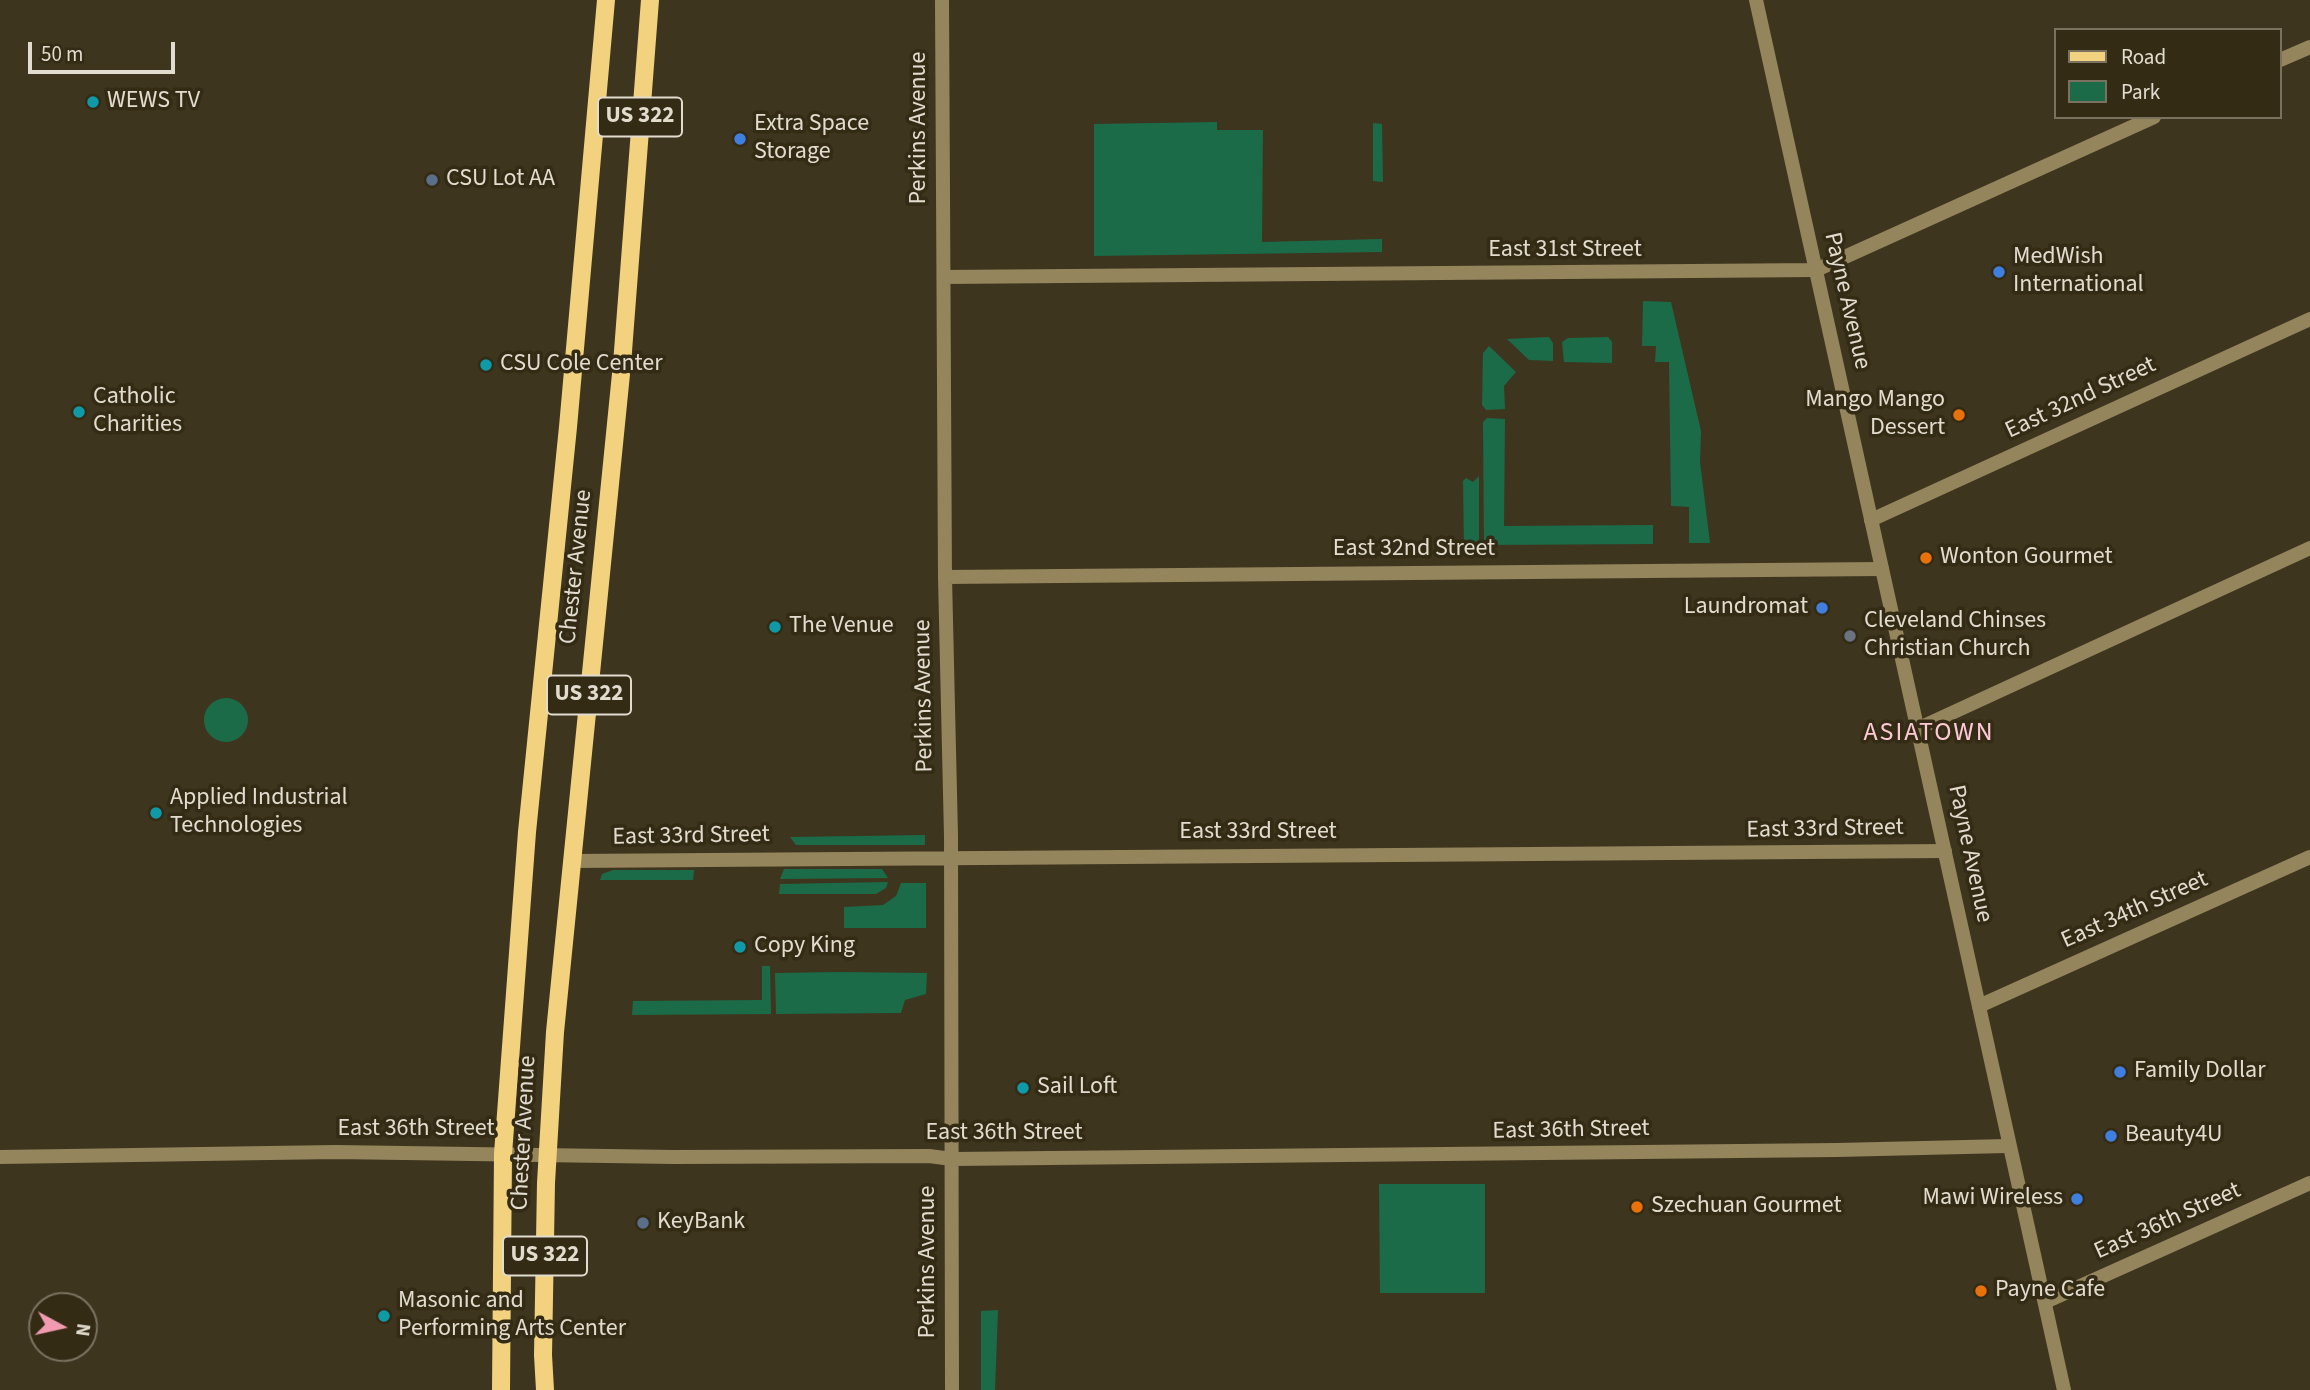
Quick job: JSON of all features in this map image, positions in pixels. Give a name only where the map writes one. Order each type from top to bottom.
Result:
[{"type":"main road","name":"Chester Avenue","points":[[501,1390],[503,1154],[527,832],[570,414],[606,0]]},
{"type":"main road","name":"Chester Avenue","points":[[545,1390],[542,1355],[547,1156],[555,1032],[622,364],[650,0]]},
{"type":"street","name":"Perkins Avenue","points":[[942,0],[952,1390]]},
{"type":"street","name":"Payne Avenue","points":[[1756,0],[2064,1390]]},
{"type":"street","points":[[2282,59],[2310,47]]},
{"type":"street","name":"East 31st Street","points":[[944,277],[1816,270],[2150,119]]},
{"type":"street","name":"East 32nd Street","points":[[1871,520],[2310,319]]},
{"type":"street","points":[[1917,729],[2310,548]]},
{"type":"street","name":"East 32nd Street","points":[[945,577],[1882,569]]},
{"type":"street","name":"East 33rd Street","points":[[572,861],[1945,851]]},
{"type":"street","name":"East 34th Street","points":[[1979,1006],[2310,857]]},
{"type":"street","name":"East 36th Street","points":[[0,1157],[503,1154],[929,1156],[952,1159],[1813,1151],[2008,1146]]},
{"type":"street","name":"East 36th Street","points":[[2045,1302],[2310,1183]]},
{"type":"green space","points":[[1217,122],[1217,130],[1263,130],[1262,242],[1382,239],[1382,252],[1094,256],[1094,124]]},
{"type":"green space","points":[[1373,123],[1382,124],[1383,182],[1373,181]]},
{"type":"green space","points":[[1643,301],[1671,302],[1701,431],[1700,462],[1710,543],[1689,543],[1689,507],[1671,506],[1669,362],[1655,362],[1656,346],[1642,346]]},
{"type":"green space","points":[[1549,337],[1553,343],[1553,361],[1529,360],[1507,339]]},
{"type":"green space","points":[[1608,337],[1612,342],[1612,363],[1564,362],[1562,342],[1568,338]]},
{"type":"green space","points":[[1489,346],[1516,372],[1504,386],[1505,409],[1486,410],[1482,405],[1483,353]]},
{"type":"green space","points":[[1487,418],[1505,419],[1504,526],[1653,525],[1653,544],[1484,545],[1483,422]]},
{"type":"green space","points":[[1479,476],[1479,545],[1464,546],[1463,481],[1466,478],[1473,482]]},
{"type":"green space","points":[[226,698],[241,705],[248,720],[241,735],[226,742],[211,735],[204,720],[211,705]]},
{"type":"green space","points":[[925,835],[925,845],[796,845],[790,837]]},
{"type":"green space","points":[[784,869],[882,869],[888,878],[780,879]]},
{"type":"green space","points":[[613,870],[694,870],[693,880],[600,880],[602,874]]},
{"type":"green space","points":[[888,882],[886,888],[876,894],[779,894],[780,884]]},
{"type":"green space","points":[[901,883],[926,883],[926,928],[844,928],[844,907],[883,905],[896,896]]},
{"type":"green space","points":[[762,966],[770,966],[771,1014],[632,1015],[633,1001],[762,1000]]},
{"type":"green space","points":[[775,973],[927,973],[926,994],[905,1000],[901,1013],[776,1014]]},
{"type":"green space","points":[[1379,1184],[1485,1184],[1485,1293],[1380,1293]]},
{"type":"green space","points":[[998,1310],[995,1390],[981,1390],[981,1311]]},
{"type":"place","name":"WEWS TV","points":[[93,102]]},
{"type":"place","name":"Extra Space Storage","points":[[740,139]]},
{"type":"place","name":"CSU Lot AA","points":[[432,180]]},
{"type":"place","name":"MedWish International","points":[[1999,272]]},
{"type":"place","name":"CSU Cole Center","points":[[486,365]]},
{"type":"place","name":"Catholic Charities","points":[[79,412]]},
{"type":"place","name":"Mango Mango Dessert","points":[[1959,415]]},
{"type":"place","name":"Wonton Gourmet","points":[[1926,558]]},
{"type":"place","name":"Laundromat","points":[[1822,608]]},
{"type":"place","name":"The Venue","points":[[775,627]]},
{"type":"place","name":"Cleveland Chinses Christian Church","points":[[1850,636]]},
{"type":"place","name":"Applied Industrial Technologies","points":[[156,813]]},
{"type":"place","name":"Copy King","points":[[740,947]]},
{"type":"place","name":"Family Dollar","points":[[2120,1072]]},
{"type":"place","name":"Sail Loft","points":[[1023,1088]]},
{"type":"place","name":"Beauty4U","points":[[2111,1136]]},
{"type":"place","name":"Mawi Wireless","points":[[2077,1199]]},
{"type":"place","name":"Szechuan Gourmet","points":[[1637,1207]]},
{"type":"place","name":"KeyBank","points":[[643,1223]]},
{"type":"place","name":"Payne Cafe","points":[[1981,1291]]},
{"type":"place","name":"Masonic and Performing Arts Center","points":[[384,1316]]},
{"type":"district","name":"ASIATOWN","points":[[1929,734]]}]
